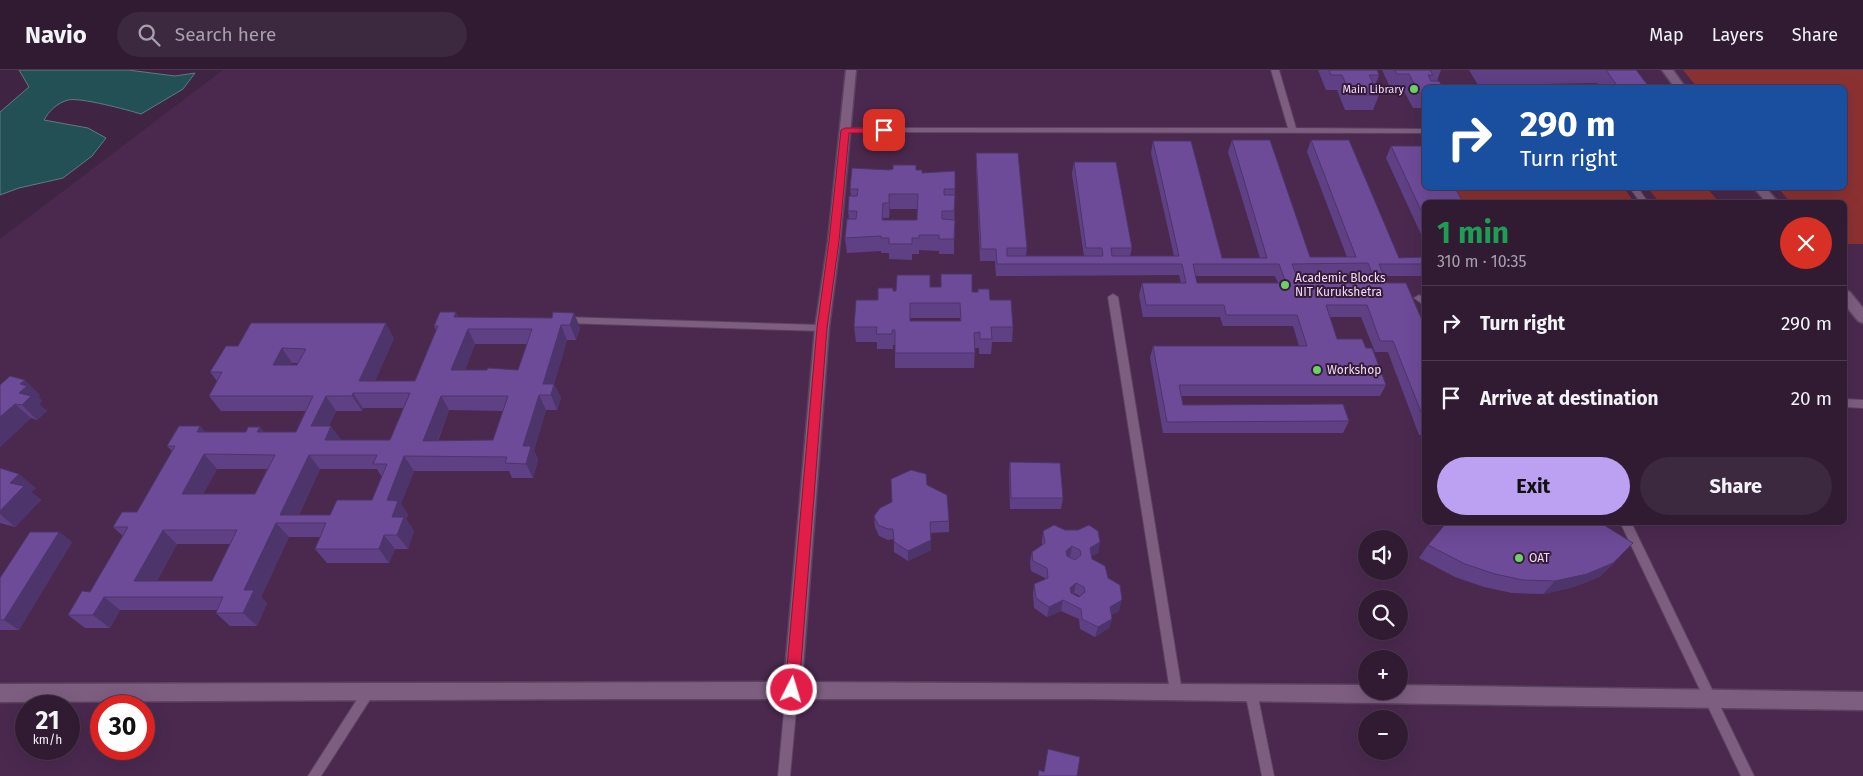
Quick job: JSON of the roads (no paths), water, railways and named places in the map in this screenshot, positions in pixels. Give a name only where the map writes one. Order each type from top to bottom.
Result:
[{"type":"street","points":[[792,690],[822,328],[834,241],[851,70]]},
{"type":"street","points":[[1667,70],[1679,85]]},
{"type":"street","points":[[1762,190],[1770,200]]},
{"type":"street","points":[[1847,298],[1863,318]]},
{"type":"street","points":[[0,693],[792,690],[1176,691],[1711,701],[1863,701]]},
{"type":"lane","points":[[1275,70],[1293,132]]},
{"type":"lane","points":[[845,130],[1422,131]]},
{"type":"lane","points":[[1113,297],[1176,691]]},
{"type":"lane","points":[[555,320],[822,328]]},
{"type":"lane","points":[[1847,403],[1863,404]]},
{"type":"lane","points":[[1626,525],[1748,776]]},
{"type":"lane","points":[[784,776],[792,690]]},
{"type":"lane","points":[[314,776],[369,691]]},
{"type":"lane","points":[[1251,692],[1268,776]]},
{"type":"place","name":"Main Library","points":[[1414,89]]},
{"type":"place","name":"Academic Blocks NIT Kurukshetra","points":[[1285,285]]},
{"type":"place","name":"Workshop","points":[[1317,370]]},
{"type":"place","name":"OAT","points":[[1519,558]]}]
